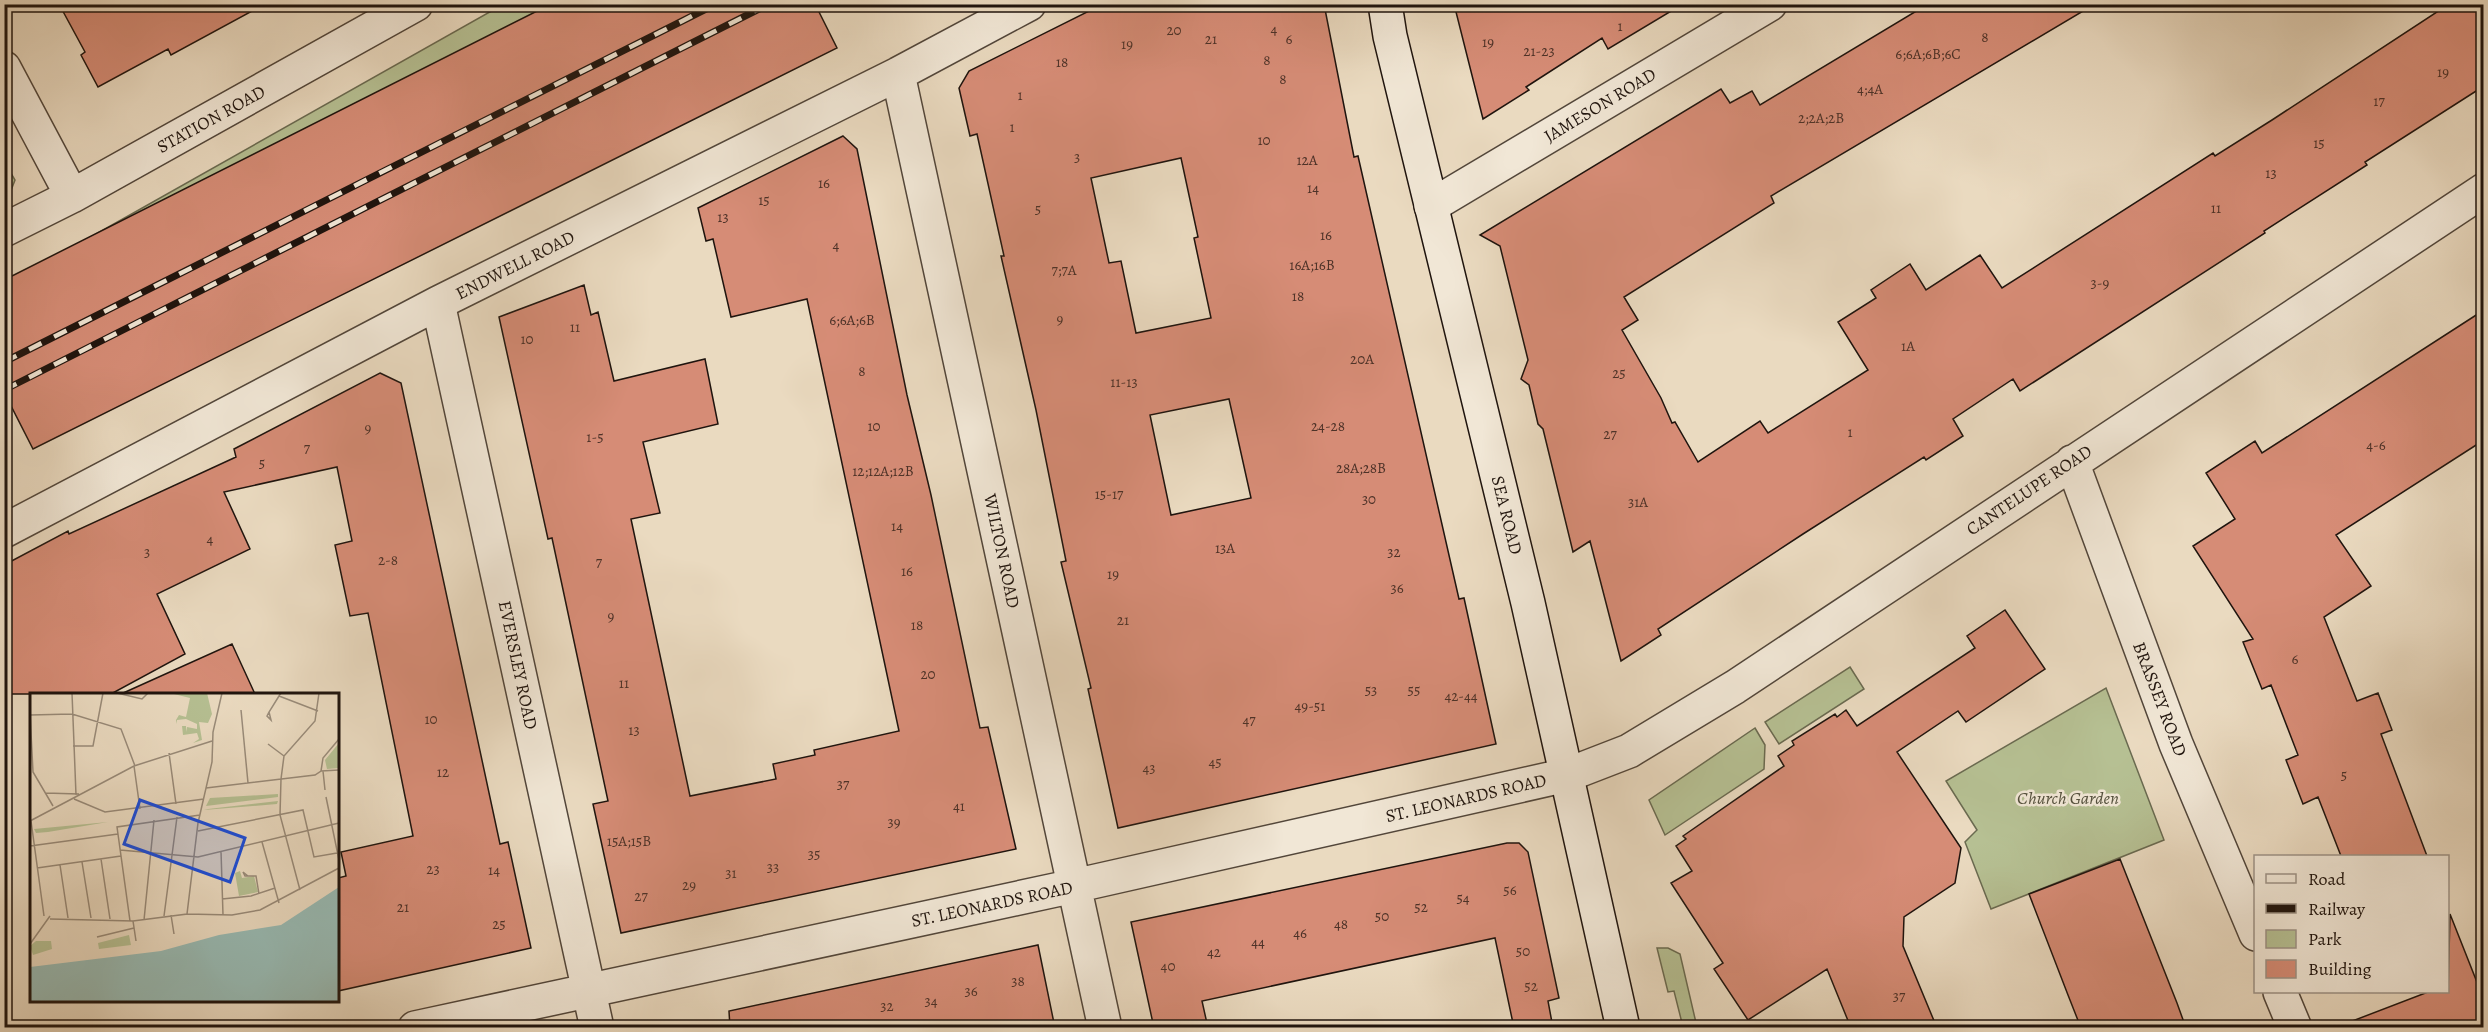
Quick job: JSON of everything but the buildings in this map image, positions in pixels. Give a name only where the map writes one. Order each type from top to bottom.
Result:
[{"type":"street","name":"STATION ROAD","points":[[4,230],[72,196],[416,4]]},
{"type":"street","name":"ENDWELL ROAD","points":[[4,531],[438,303],[898,74],[1029,4]]},
{"type":"street","name":"SEA ROAD","points":[[1386,4],[1390,36],[1567,775],[1623,1028]]},
{"type":"street","name":"JAMESON ROAD","points":[[1431,206],[1770,4]]},
{"type":"street","points":[[4,68],[72,196]]},
{"type":"street","name":"WILTON ROAD","points":[[898,74],[1105,1028]]},
{"type":"street","name":"CANTELUPE ROAD","points":[[1567,775],[1629,751],[1736,687],[2484,190]]},
{"type":"street","name":"EVERSLEY ROAD","points":[[438,303],[597,1028]]},
{"type":"street","name":"BRASSEY ROAD","points":[[2072,462],[2176,744],[2254,929]]},
{"type":"street","name":"ST. LEONARDS ROAD","points":[[415,1028],[1074,886],[1567,775]]},
{"type":"street","points":[[2280,993],[2295,1028]]},
{"type":"green space","points":[[502,5],[551,5],[89,238]]},
{"type":"green space","points":[[4,161],[15,180],[10,193],[5,196]]},
{"type":"green space","points":[[1850,667],[1864,689],[1779,744],[1765,722]]},
{"type":"green space","name":"Church Garden","points":[[2106,688],[2164,840],[1991,909],[1965,842],[1977,830],[1946,781]]},
{"type":"green space","points":[[1755,728],[1765,745],[1764,769],[1665,835],[1649,800]]},
{"type":"green space","points":[[1657,948],[1668,948],[1680,954],[1697,1027],[1683,1027],[1674,991],[1668,992]]},
{"type":"railway","points":[[4,362],[716,4]]},
{"type":"railway","points":[[4,390],[769,4]]}]
